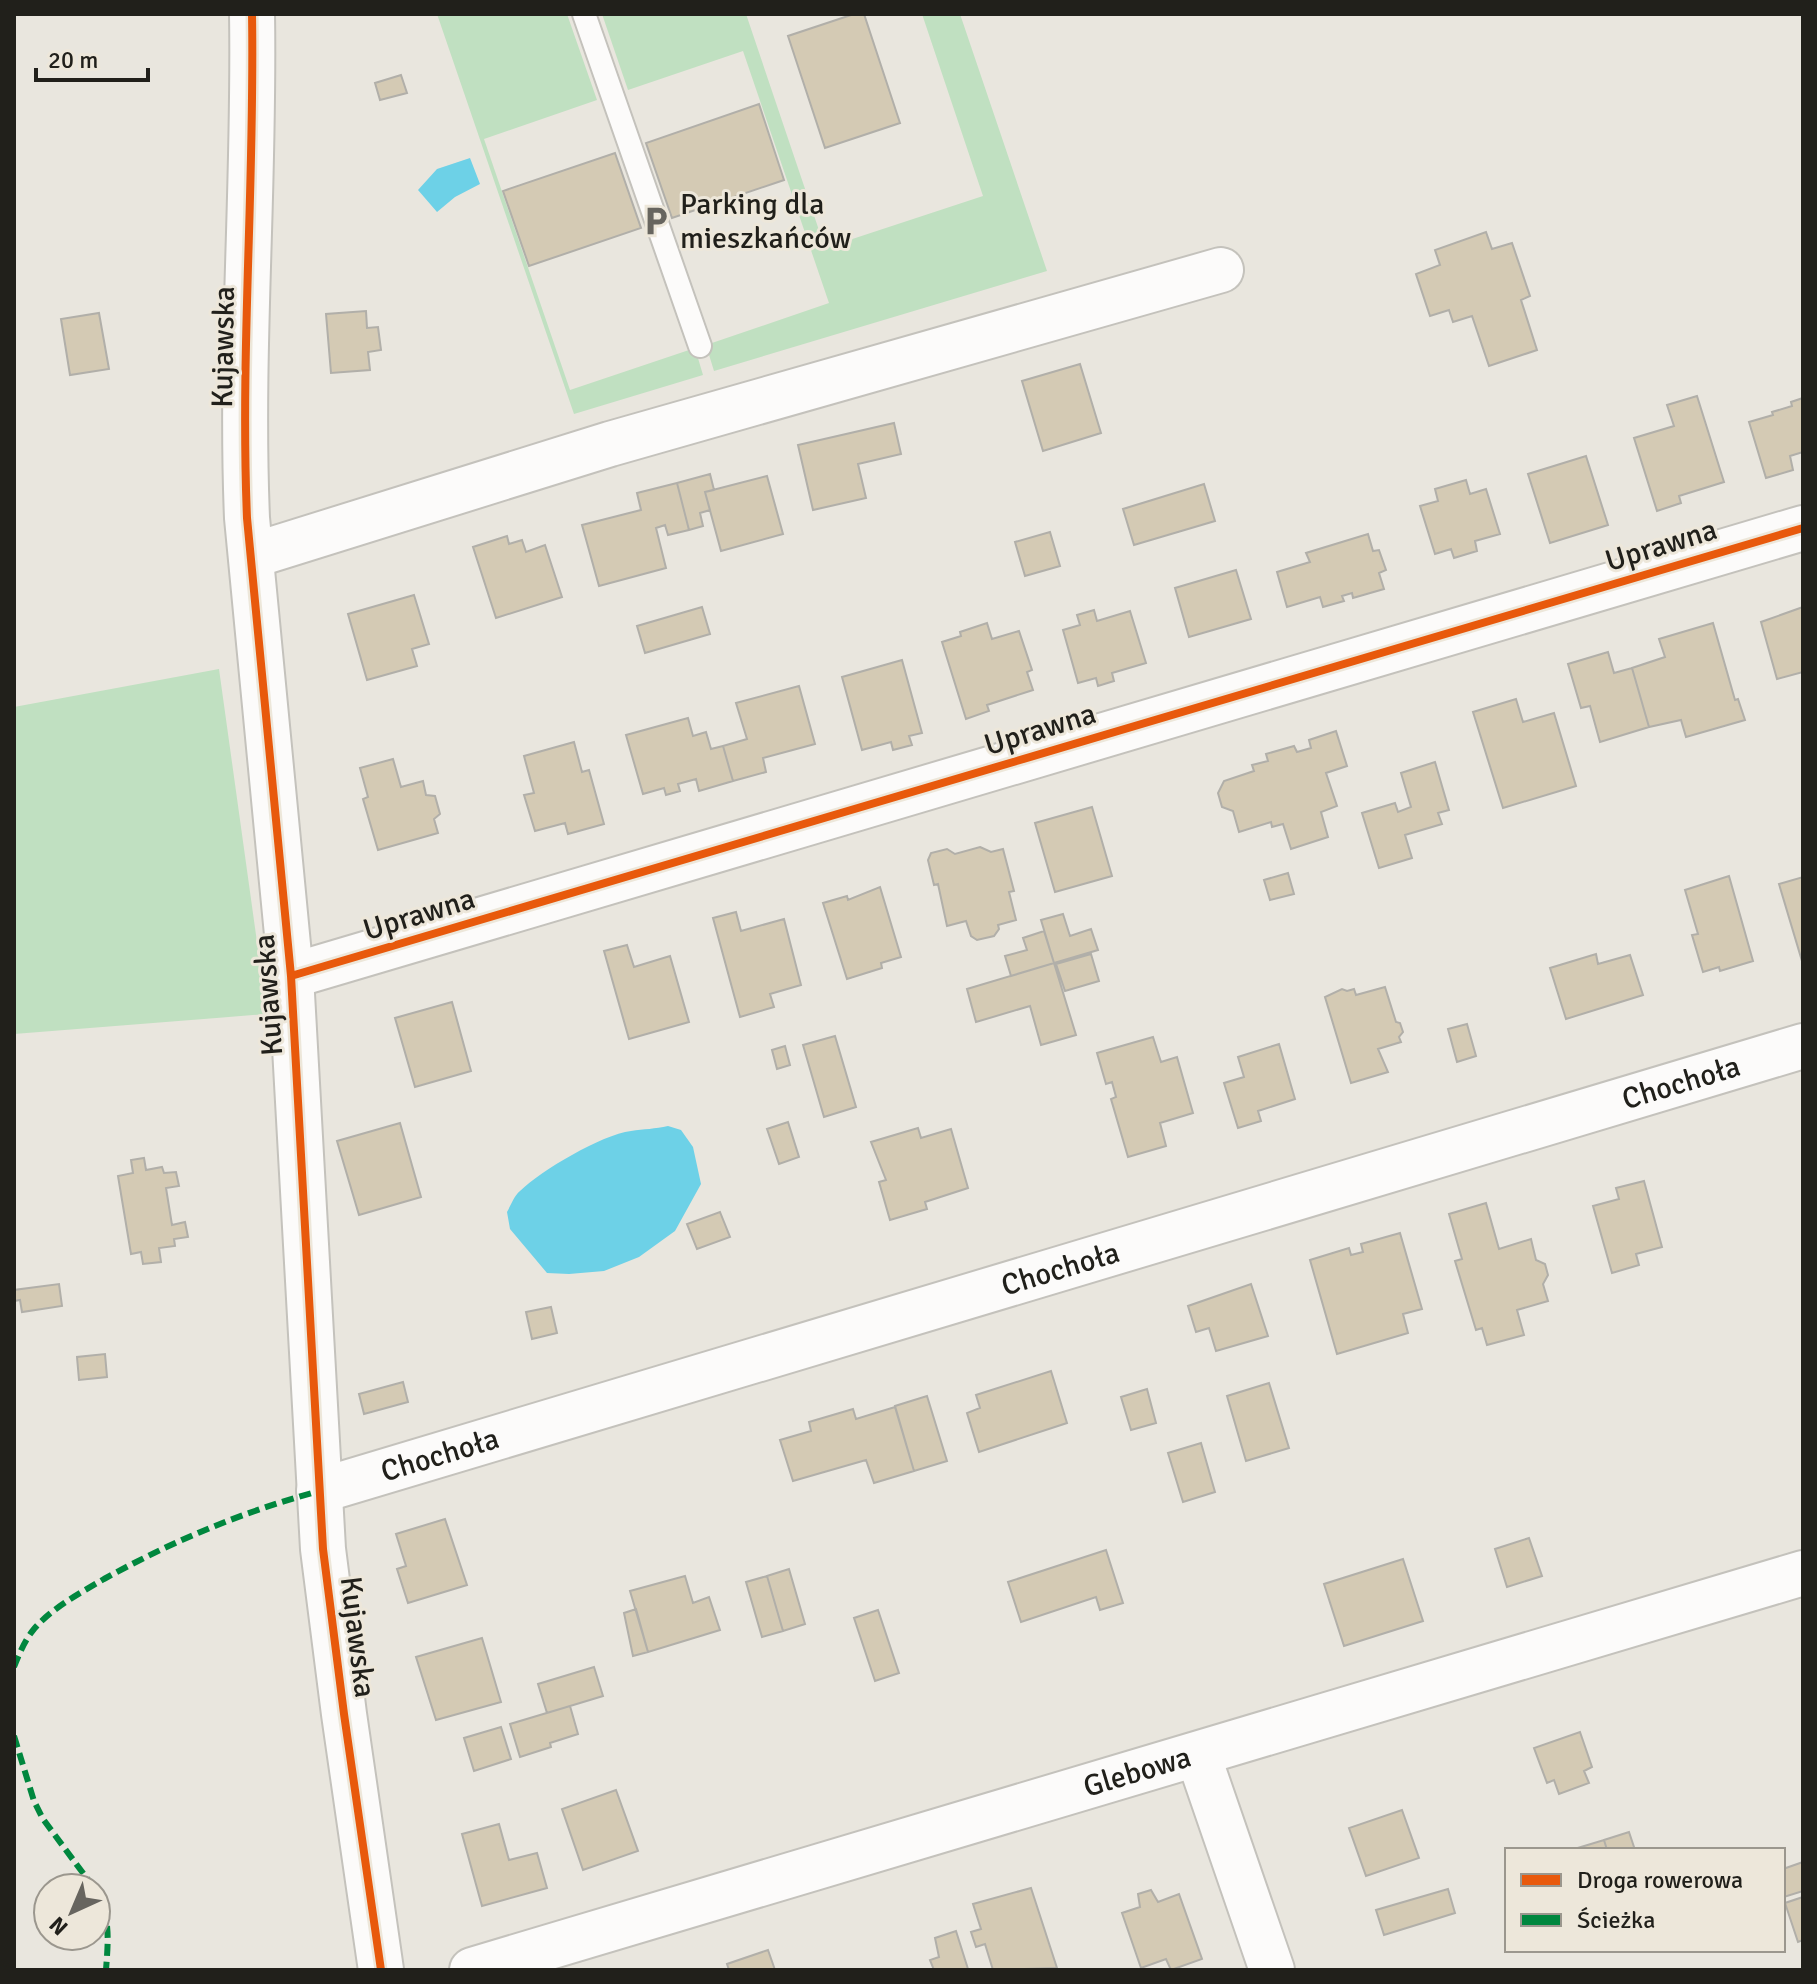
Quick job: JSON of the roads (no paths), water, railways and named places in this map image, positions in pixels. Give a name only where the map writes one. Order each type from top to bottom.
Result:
[{"type":"street","name":"Kujawska","points":[[252,14],[253,160],[245,448],[247,518],[291,976],[304,1166],[319,1491],[344,1714],[381,1970]]},
{"type":"street","points":[[251,556],[651,432],[1221,270]]},
{"type":"street","name":"Uprawna","points":[[291,976],[1803,528]]},
{"type":"street","name":"Chochoła","points":[[319,1491],[1803,1046]]},
{"type":"street","name":"Glebowa","points":[[472,1970],[1803,1573]]},
{"type":"street","points":[[1198,1755],[1272,1970]]},
{"type":"lane","points":[[584,14],[700,346]]},
{"type":"water","points":[[470,158],[480,184],[455,197],[437,212],[418,190],[437,169]]},
{"type":"water","points":[[668,1126],[681,1130],[693,1147],[701,1184],[675,1231],[639,1257],[604,1271],[547,1273],[510,1229],[507,1212],[518,1193],[588,1146],[631,1131]]},
{"type":"place","name":"Parking dla mieszkańców","points":[[656,221]]}]
